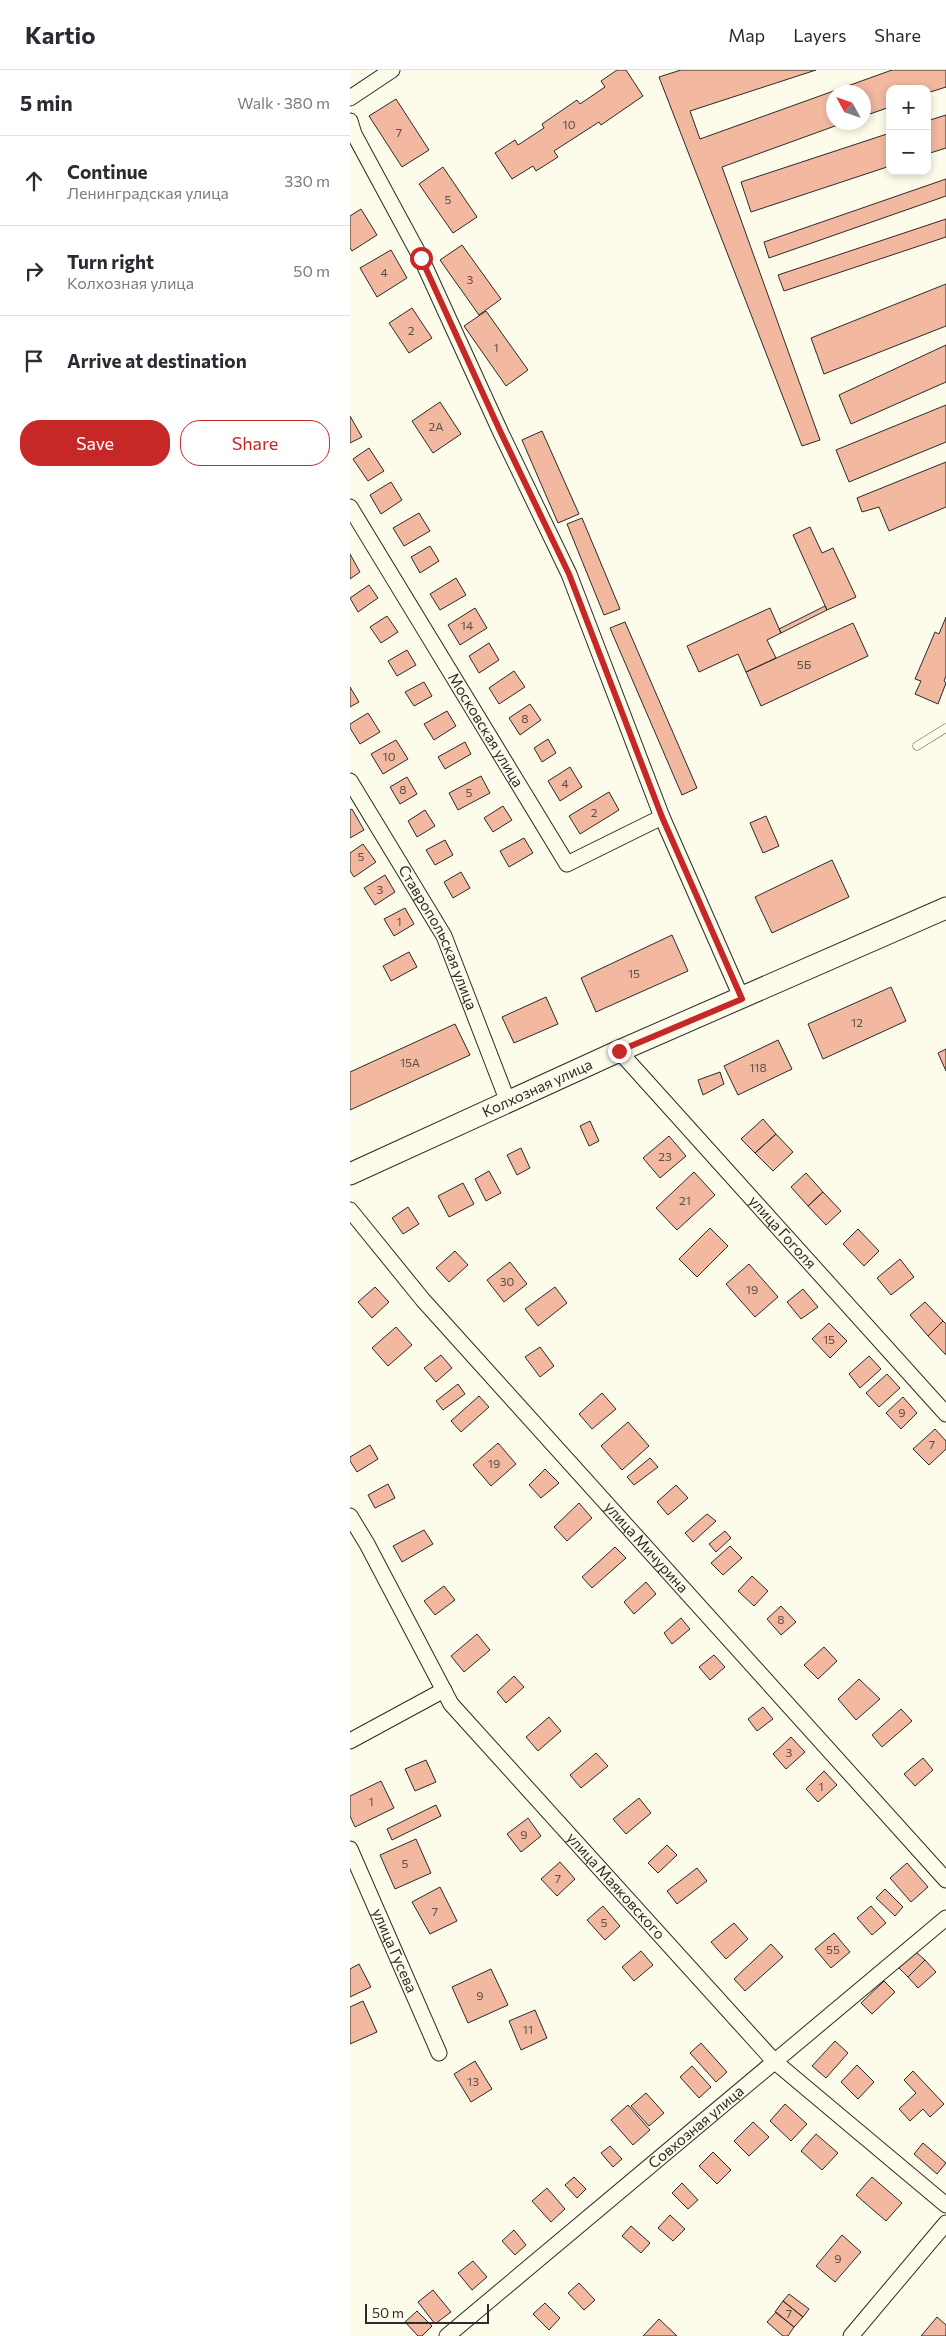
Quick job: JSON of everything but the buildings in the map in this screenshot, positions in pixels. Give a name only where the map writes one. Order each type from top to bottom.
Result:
[{"type":"main road","name":"Колхозная улица","points":[[350,1174],[619,1051],[742,999],[946,908]]},
{"type":"street","points":[[350,98],[392,70]]},
{"type":"street","points":[[350,121],[354,134],[421,258],[501,433],[569,574],[662,817],[742,999]]},
{"type":"street","name":"Московская улица","points":[[350,507],[567,864],[662,817]]},
{"type":"street","name":"Ставропольская улица","points":[[350,781],[444,936],[508,1102]]},
{"type":"street","name":"улица Гоголя","points":[[619,1051],[946,1414]]},
{"type":"street","name":"улица Мичурина","points":[[350,1210],[423,1300],[946,1880]]},
{"type":"street","name":"улица Маяковского","points":[[350,1516],[367,1544],[451,1704],[774,2061],[946,2204]]},
{"type":"street","points":[[350,1742],[444,1690]]},
{"type":"street","name":"улица Гусева","points":[[350,1849],[439,2053]]},
{"type":"street","name":"Совхозная улица","points":[[446,2336],[946,1918]]},
{"type":"street","points":[[851,2336],[946,2223]]},
{"type":"lane","points":[[917,746],[946,728]]},
{"type":"route","points":[[421,258],[501,433],[569,574],[662,817],[742,999],[619,1051]]}]
